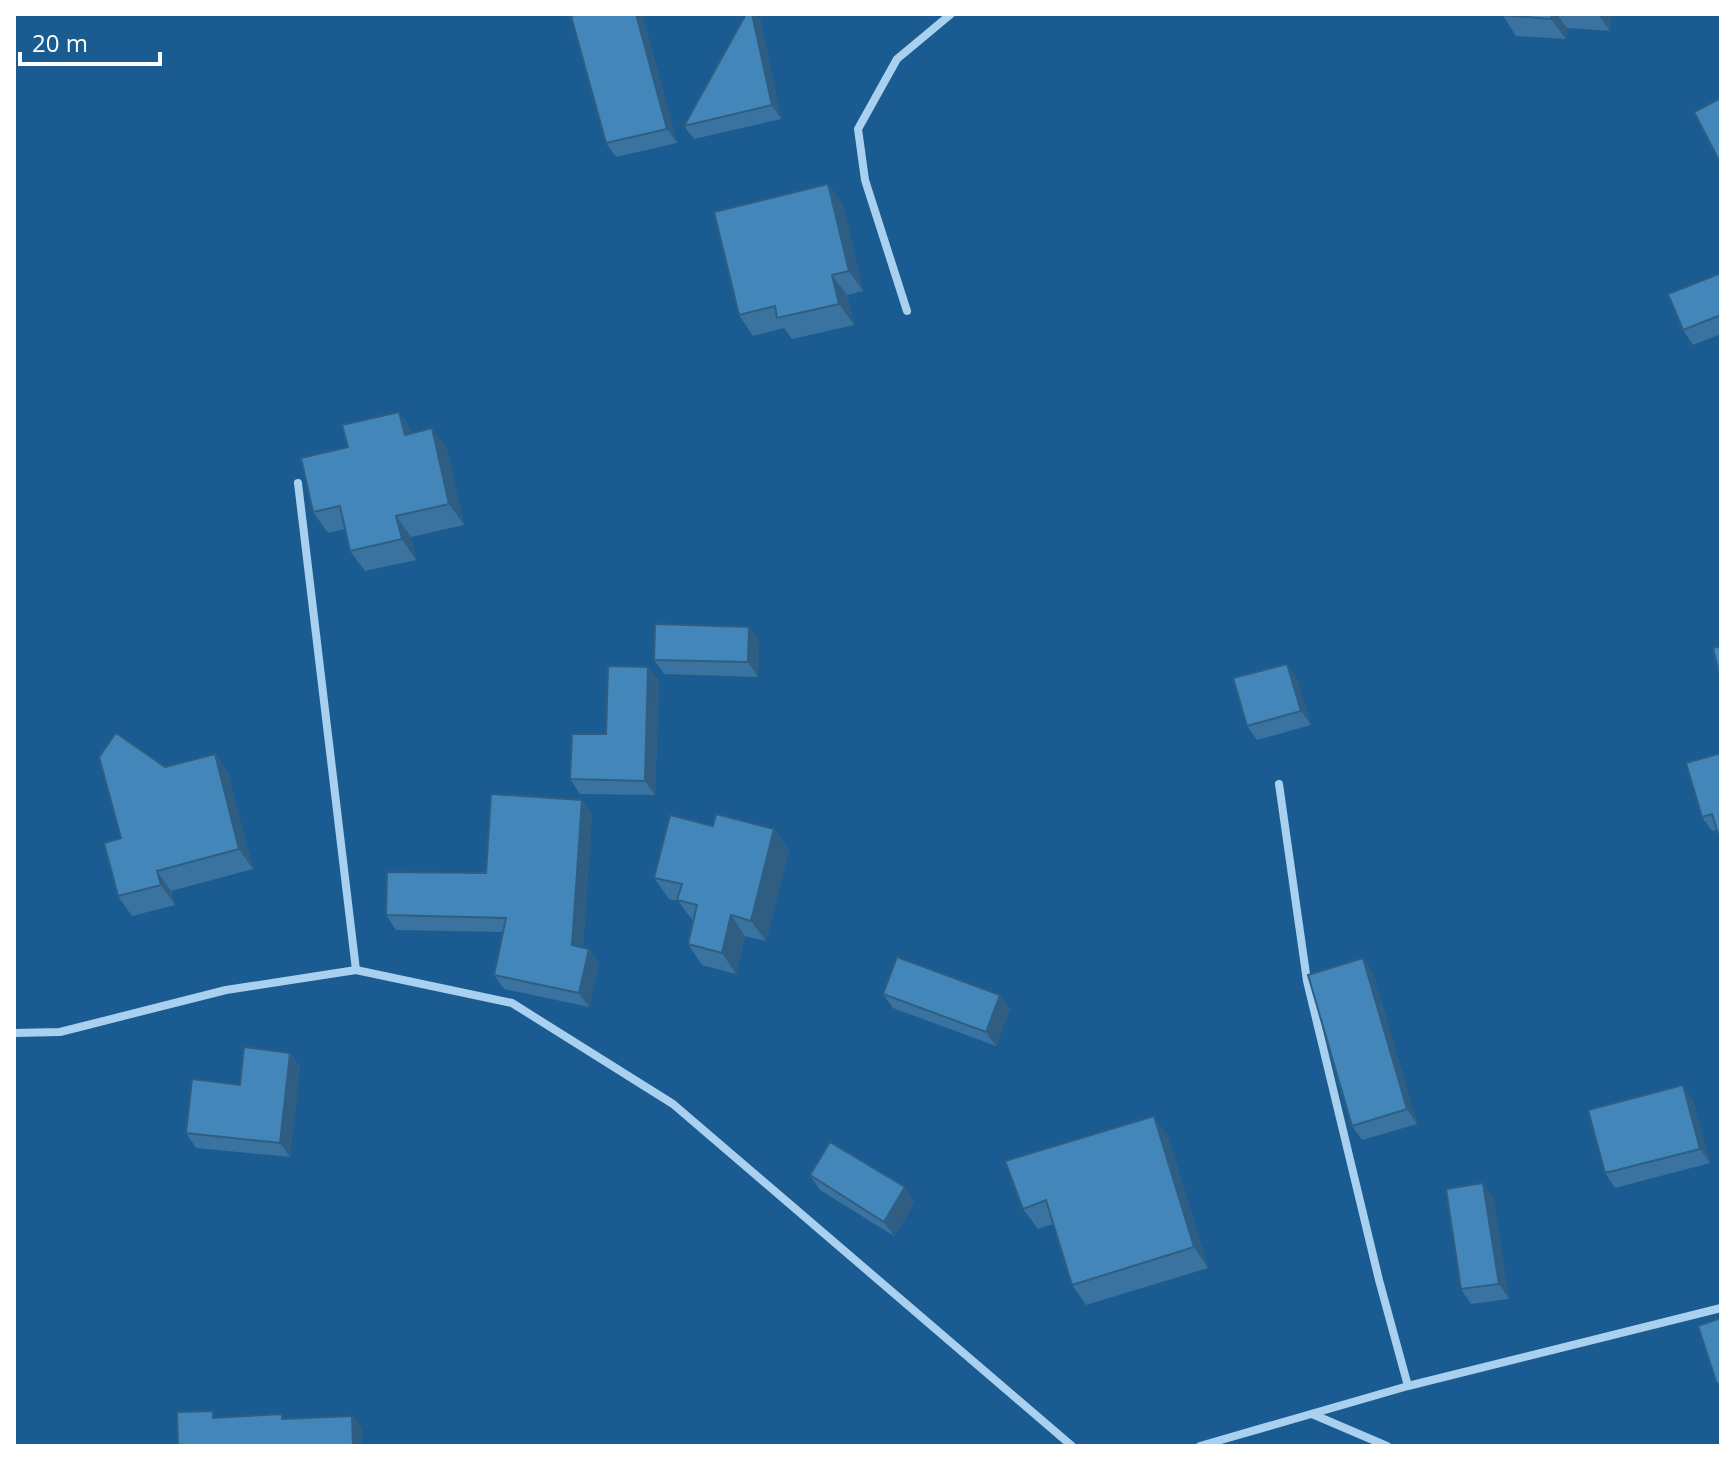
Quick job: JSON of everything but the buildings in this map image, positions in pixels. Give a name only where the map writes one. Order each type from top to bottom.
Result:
[{"type":"street","points":[[907,311],[865,180],[858,129],[897,59],[951,14]]},
{"type":"street","points":[[298,483],[356,970]]},
{"type":"street","points":[[1279,784],[1307,981],[1379,1280],[1408,1386]]},
{"type":"street","points":[[14,1033],[60,1032],[226,990],[356,970],[512,1003],[673,1104],[1072,1446]]},
{"type":"street","points":[[1200,1446],[1408,1386],[1721,1308]]},
{"type":"street","points":[[1312,1414],[1387,1446]]}]
